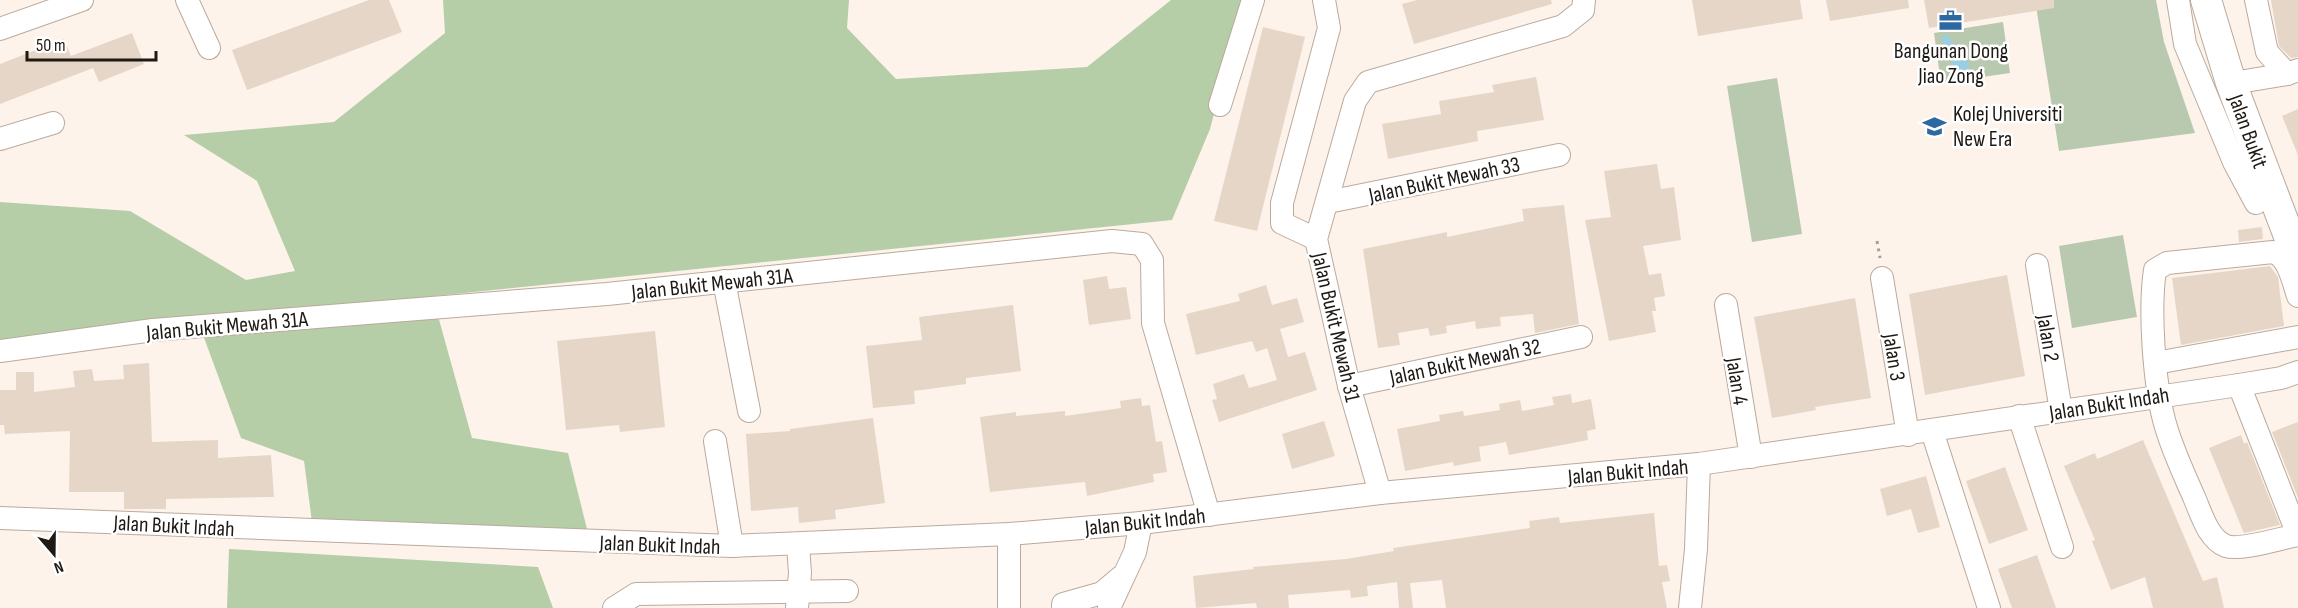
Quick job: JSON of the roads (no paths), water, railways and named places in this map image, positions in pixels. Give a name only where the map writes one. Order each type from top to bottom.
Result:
[{"type":"main road","name":"Jalan Bukit","points":[[2206,0],[2235,93],[2298,260]]},
{"type":"main road","name":"Jalan Bukit","points":[[2219,0],[2245,81],[2298,212]]},
{"type":"street","points":[[0,28],[82,0]]},
{"type":"street","points":[[187,0],[209,48]]},
{"type":"street","points":[[1220,105],[1253,0]]},
{"type":"street","points":[[1316,239],[1282,223],[1282,202],[1329,28],[1324,0]]},
{"type":"street","name":"Jalan Bukit Mewah 31","points":[[1380,493],[1349,386],[1316,239],[1355,101],[1368,82],[1563,26],[1583,10],[1584,0]]},
{"type":"street","points":[[2178,0],[2186,44],[2234,162],[2256,203]]},
{"type":"street","points":[[2256,0],[2267,52],[2293,72]]},
{"type":"street","points":[[2245,81],[2293,72]]},
{"type":"street","points":[[0,139],[53,123]]},
{"type":"street","name":"Jalan Bukit Mewah 33","points":[[1328,202],[1559,155]]},
{"type":"street","name":"Jalan Bukit Mewah 31A","points":[[0,351],[153,330],[607,294],[1113,241],[1142,244],[1152,260],[1153,323],[1209,515]]},
{"type":"street","points":[[2239,385],[2298,535],[2238,547],[2226,546],[2217,540],[2203,519],[2164,418],[2156,363],[2152,286],[2155,270],[2167,263],[2273,252],[2279,254],[2289,270],[2298,296]]},
{"type":"street","name":"Jalan 2","points":[[2037,265],[2061,411]]},
{"type":"street","name":"Jalan 3","points":[[1882,278],[1908,435]]},
{"type":"street","points":[[724,281],[749,411]]},
{"type":"street","name":"Jalan 4","points":[[1726,305],[1751,457]]},
{"type":"street","name":"Jalan Bukit Mewah 32","points":[[1349,386],[1581,337]]},
{"type":"street","points":[[2156,363],[2298,337]]},
{"type":"street","name":"Jalan Bukit Indah","points":[[0,518],[732,546],[798,545],[1009,534],[1141,523],[1380,493],[1699,464],[1908,435],[2292,376]]},
{"type":"street","points":[[2019,417],[2062,547]]},
{"type":"street","points":[[1932,431],[1989,608]]},
{"type":"street","points":[[715,441],[732,546]]},
{"type":"street","points":[[1690,608],[1696,549],[1699,464]]},
{"type":"street","points":[[1109,608],[1135,552],[1141,523]]},
{"type":"street","points":[[1009,534],[1010,608]]},
{"type":"street","points":[[797,599],[800,573],[798,545]]},
{"type":"street","points":[[1063,608],[1063,604],[1102,593],[1124,574]]},
{"type":"street","points":[[614,608],[636,594],[664,601],[797,599],[847,591]]},
{"type":"water","points":[[1947,35],[1967,60],[1972,74],[1967,80],[1960,80],[1941,37]]},
{"type":"place","name":"Bangunan Dong Jiao Zong","points":[[1951,21]]},
{"type":"place","name":"Kolej Universiti New Era","points":[[1935,126]]}]
